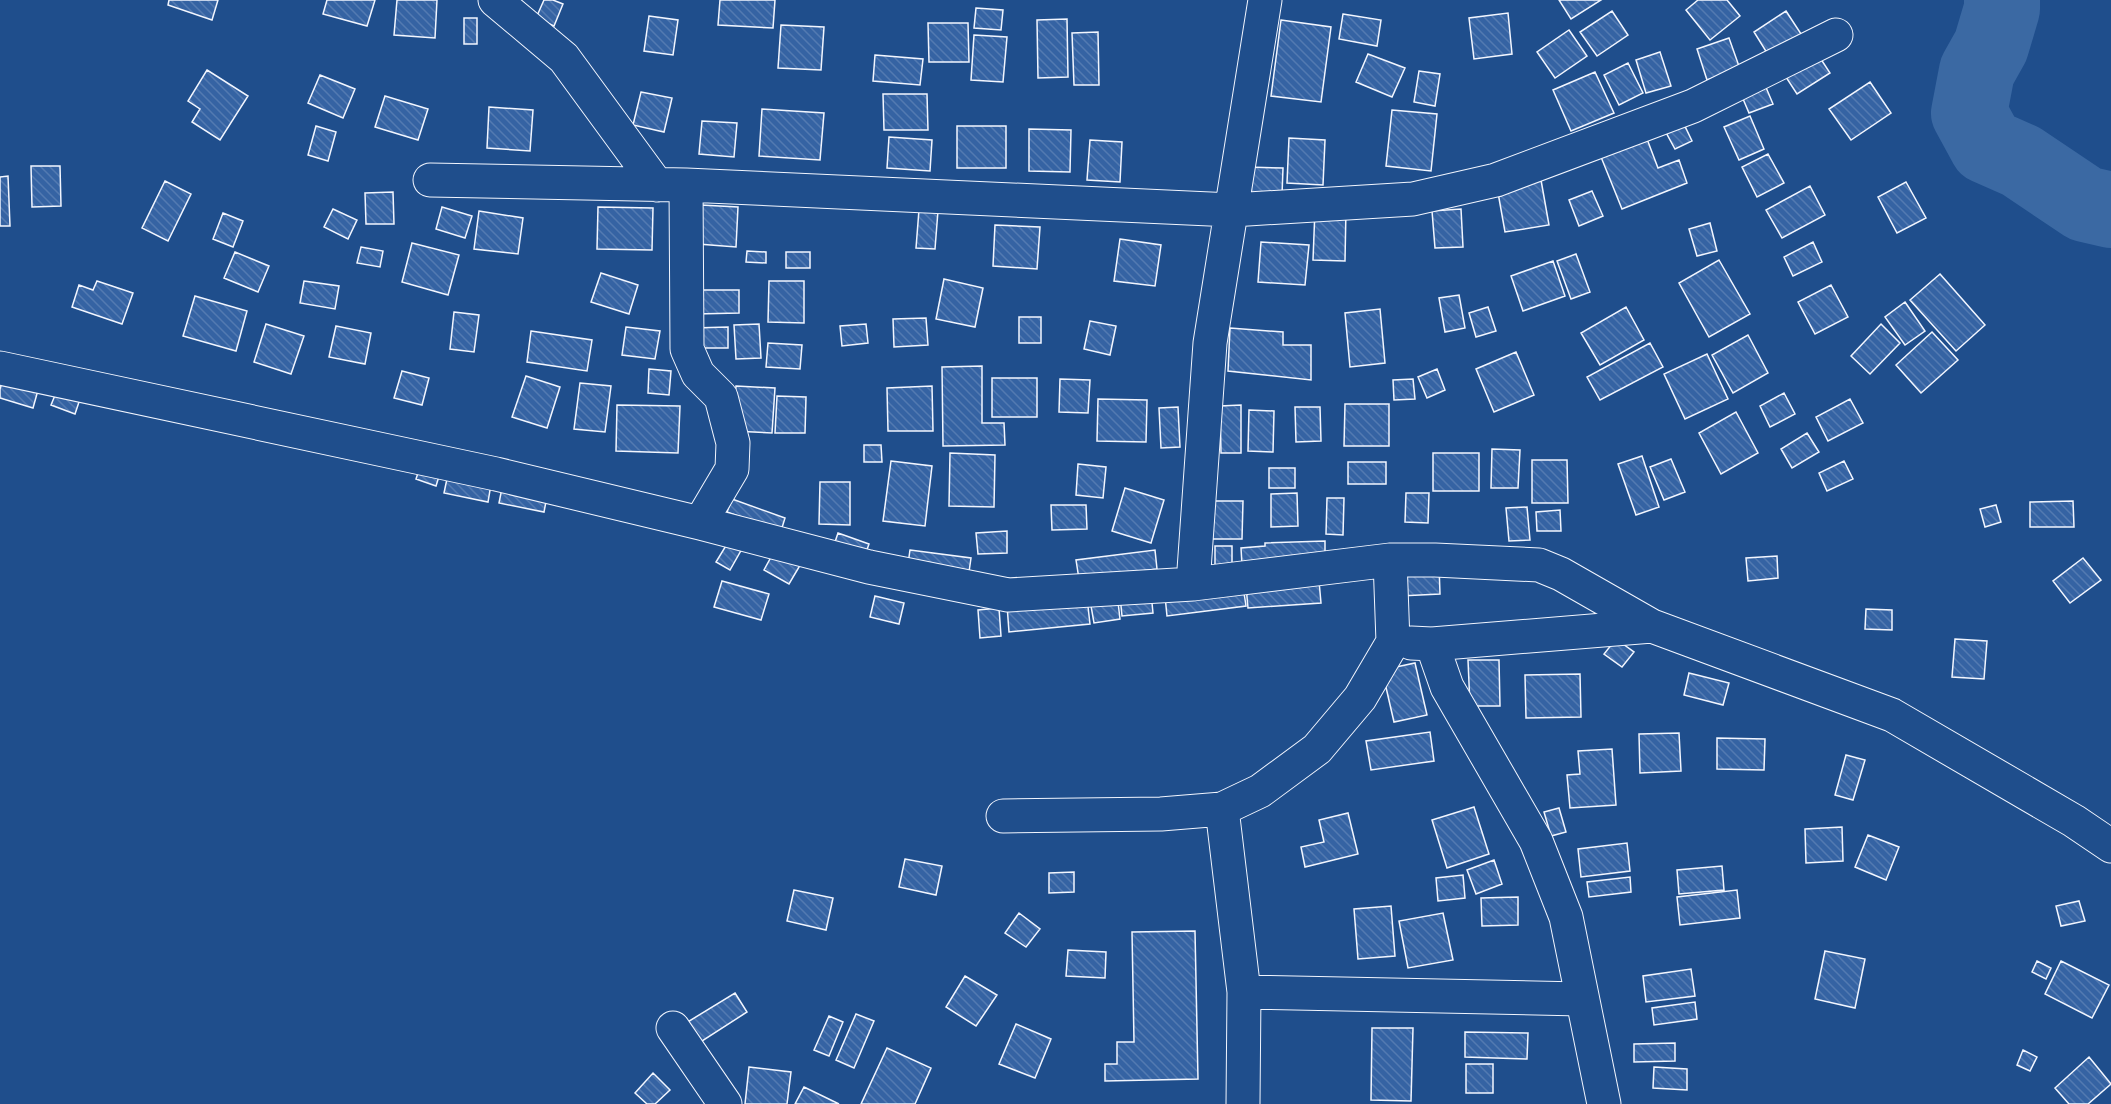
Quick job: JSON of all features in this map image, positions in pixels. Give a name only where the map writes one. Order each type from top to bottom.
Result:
[{"type":"street","points":[[495,0],[564,58],[672,185],[687,349],[698,374],[721,397],[733,443],[732,469],[700,523]]},
{"type":"street","points":[[1193,584],[1210,343],[1265,0]]},
{"type":"street","points":[[430,180],[672,185],[1232,210],[1413,199],[1496,180],[1693,106],[1836,35]]},
{"type":"street","points":[[0,368],[496,474],[700,523],[868,567],[1008,595],[1193,584],[1390,560],[1539,565],[1561,574],[1652,626],[1892,715],[2074,821],[2111,846]]},
{"type":"street","points":[[1003,816],[1161,814],[1222,809],[1260,791],[1317,749],[1360,698],[1393,642],[1390,560]]},
{"type":"street","points":[[1393,642],[1432,644],[1652,626]]},
{"type":"street","points":[[1432,644],[1447,687],[1536,841],[1566,917],[1604,1104]]},
{"type":"street","points":[[1222,809],[1244,992],[1243,1104]]},
{"type":"street","points":[[1244,992],[1581,999]]},
{"type":"street","points":[[673,1028],[725,1104]]},
{"type":"building","points":[[169,0],[218,0],[212,20],[168,5]]},
{"type":"building","points":[[327,0],[375,0],[367,26],[323,14]]},
{"type":"building","points":[[397,0],[437,0],[435,38],[394,35]]},
{"type":"building","points":[[544,0],[553,0],[563,4],[554,26],[536,18]]},
{"type":"building","points":[[720,0],[775,0],[773,28],[718,25]]},
{"type":"building","points":[[1559,0],[1601,0],[1571,19]]},
{"type":"building","points":[[1698,0],[1727,0],[1740,16],[1710,40],[1686,10]]},
{"type":"building","points":[[976,8],[1003,10],[1001,30],[974,28]]},
{"type":"building","points":[[1612,11],[1628,35],[1597,56],[1580,32]]},
{"type":"building","points":[[1786,11],[1805,40],[1772,61],[1754,32]]},
{"type":"building","points":[[1508,13],[1512,54],[1474,59],[1469,18]]},
{"type":"building","points":[[1343,14],[1381,20],[1377,46],[1339,39]]},
{"type":"building","points":[[649,16],[678,20],[673,55],[644,51]]},
{"type":"building","points":[[464,18],[477,18],[477,44],[464,44]]},
{"type":"building","points":[[1067,19],[1068,77],[1038,78],[1037,20]]},
{"type":"building","points":[[1281,20],[1331,27],[1321,102],[1271,96]]},
{"type":"building","points":[[928,23],[968,23],[969,62],[929,62]]},
{"type":"building","points":[[781,25],[824,27],[821,70],[778,68]]},
{"type":"building","points":[[1569,30],[1587,56],[1555,78],[1537,52]]},
{"type":"building","points":[[1098,32],[1099,85],[1074,85],[1072,33]]},
{"type":"building","points":[[974,35],[1007,37],[1003,82],[971,80]]},
{"type":"building","points":[[1729,38],[1740,69],[1707,80],[1697,49]]},
{"type":"building","points":[[1815,50],[1830,73],[1797,94],[1782,71]]},
{"type":"building","points":[[1660,52],[1671,86],[1646,93],[1636,60]]},
{"type":"building","points":[[1368,54],[1405,68],[1392,97],[1356,82]]},
{"type":"building","points":[[875,55],[923,59],[920,85],[873,81]]},
{"type":"building","points":[[1628,63],[1643,93],[1619,105],[1604,75]]},
{"type":"building","points":[[207,70],[248,96],[220,140],[192,122],[200,109],[188,101]]},
{"type":"building","points":[[1419,71],[1440,74],[1435,106],[1414,102]]},
{"type":"building","points":[[1595,72],[1614,113],[1571,131],[1553,90]]},
{"type":"building","points":[[320,75],[355,89],[343,118],[308,103]]},
{"type":"building","points":[[1762,78],[1773,104],[1749,113],[1738,87]]},
{"type":"building","points":[[1870,82],[1891,113],[1851,140],[1829,109]]},
{"type":"building","points":[[641,92],[672,98],[664,132],[633,125]]},
{"type":"building","points":[[883,94],[927,94],[928,130],[884,130]]},
{"type":"building","points":[[385,96],[428,109],[418,140],[375,127]]},
{"type":"building","points":[[489,107],[533,110],[530,151],[487,148]]},
{"type":"building","points":[[762,109],[824,113],[820,160],[759,156]]},
{"type":"building","points":[[1392,110],[1437,114],[1431,171],[1386,166]]},
{"type":"building","points":[[1750,116],[1764,149],[1739,160],[1724,127]]},
{"type":"building","points":[[1681,118],[1692,141],[1675,149],[1663,127]]},
{"type":"building","points":[[702,121],[737,123],[734,157],[699,154]]},
{"type":"building","points":[[316,126],[336,132],[328,161],[308,155]]},
{"type":"building","points":[[957,126],[1006,126],[1006,168],[957,168]]},
{"type":"building","points":[[1029,129],[1071,130],[1070,172],[1029,171]]},
{"type":"building","points":[[889,137],[932,140],[930,171],[887,168]]},
{"type":"building","points":[[1289,138],[1325,140],[1323,185],[1287,183]]},
{"type":"building","points":[[1647,139],[1658,168],[1679,160],[1687,183],[1622,209],[1601,157]]},
{"type":"building","points":[[1090,140],[1122,142],[1120,182],[1087,180]]},
{"type":"building","points":[[1768,154],[1784,183],[1757,197],[1742,167]]},
{"type":"building","points":[[31,166],[60,166],[61,206],[32,207]]},
{"type":"building","points":[[1246,167],[1283,168],[1282,195],[1244,194]]},
{"type":"building","points":[[8,176],[10,226],[0,226],[0,177]]},
{"type":"building","points":[[1541,180],[1549,225],[1505,232],[1497,187]]},
{"type":"building","points":[[165,181],[191,194],[168,241],[142,228]]},
{"type":"building","points":[[1906,182],[1926,218],[1897,233],[1878,197]]},
{"type":"building","points":[[1810,186],[1825,215],[1782,238],[1766,210]]},
{"type":"building","points":[[1592,191],[1603,216],[1579,226],[1569,200]]},
{"type":"building","points":[[393,192],[394,224],[366,224],[365,193]]},
{"type":"building","points":[[920,197],[939,198],[935,249],[916,248]]},
{"type":"building","points":[[701,205],[738,207],[736,247],[698,244]]},
{"type":"building","points":[[442,207],[472,216],[465,238],[436,229]]},
{"type":"building","points":[[598,207],[653,208],[652,250],[597,249]]},
{"type":"building","points":[[333,209],[357,220],[348,239],[324,227]]},
{"type":"building","points":[[1315,209],[1346,209],[1345,261],[1313,260]]},
{"type":"building","points":[[1461,209],[1463,247],[1435,248],[1432,211]]},
{"type":"building","points":[[479,211],[523,218],[518,254],[474,249]]},
{"type":"building","points":[[223,213],[243,221],[233,247],[213,239]]},
{"type":"building","points":[[1710,223],[1717,251],[1697,256],[1689,229]]},
{"type":"building","points":[[995,225],[1040,227],[1037,269],[993,266]]},
{"type":"building","points":[[1120,239],[1161,245],[1155,286],[1114,281]]},
{"type":"building","points":[[1261,242],[1309,245],[1305,285],[1258,282]]},
{"type":"building","points":[[1813,242],[1822,262],[1793,276],[1784,257]]},
{"type":"building","points":[[412,243],[459,255],[448,295],[402,282]]},
{"type":"building","points":[[361,247],[383,251],[380,267],[357,263]]},
{"type":"building","points":[[747,251],[766,252],[766,263],[746,262]]},
{"type":"building","points":[[235,252],[269,266],[258,292],[224,278]]},
{"type":"building","points":[[786,252],[810,252],[810,268],[786,268]]},
{"type":"building","points":[[1576,254],[1590,292],[1571,299],[1557,261]]},
{"type":"building","points":[[1719,260],[1750,314],[1709,337],[1679,283]]},
{"type":"building","points":[[1553,261],[1565,296],[1523,311],[1511,276]]},
{"type":"building","points":[[601,273],[638,285],[629,314],[591,302]]},
{"type":"building","points":[[1940,274],[1985,325],[1956,351],[1910,300]]},
{"type":"building","points":[[944,279],[983,288],[975,327],[936,319]]},
{"type":"building","points":[[97,281],[133,293],[122,324],[72,307],[79,285],[93,290]]},
{"type":"building","points":[[304,281],[339,286],[335,309],[300,303]]},
{"type":"building","points":[[769,281],[804,281],[804,323],[768,322]]},
{"type":"building","points":[[1831,285],[1848,317],[1815,334],[1798,302]]},
{"type":"building","points":[[696,290],[739,290],[739,313],[696,314]]},
{"type":"building","points":[[1459,295],[1465,328],[1445,332],[1439,298]]},
{"type":"building","points":[[195,296],[247,311],[236,351],[183,336]]},
{"type":"building","points":[[1905,302],[1925,331],[1905,345],[1885,317]]},
{"type":"building","points":[[1488,307],[1496,331],[1476,337],[1469,313]]},
{"type":"building","points":[[1626,307],[1644,340],[1600,365],[1581,333]]},
{"type":"building","points":[[1380,309],[1385,363],[1350,367],[1345,313]]},
{"type":"building","points":[[454,312],[479,315],[474,352],[450,349]]},
{"type":"building","points":[[1019,317],[1041,317],[1041,343],[1019,343]]},
{"type":"building","points":[[926,318],[928,345],[894,347],[893,319]]},
{"type":"building","points":[[1090,321],[1116,326],[1110,355],[1084,349]]},
{"type":"building","points":[[266,324],[304,336],[291,374],[254,362]]},
{"type":"building","points":[[759,324],[761,358],[736,359],[734,325]]},
{"type":"building","points":[[866,324],[868,343],[842,346],[840,326]]},
{"type":"building","points":[[1881,324],[1900,343],[1870,374],[1851,356]]},
{"type":"building","points":[[336,326],[371,333],[365,364],[329,357]]},
{"type":"building","points":[[626,327],[660,331],[655,359],[622,355]]},
{"type":"building","points":[[728,327],[728,348],[693,348],[693,328]]},
{"type":"building","points":[[1230,328],[1283,332],[1283,345],[1311,345],[1311,380],[1228,371]]},
{"type":"building","points":[[531,331],[592,340],[587,371],[527,362]]},
{"type":"building","points":[[1932,332],[1958,360],[1921,393],[1896,365]]},
{"type":"building","points":[[1748,335],[1768,373],[1733,393],[1712,355]]},
{"type":"building","points":[[768,343],[802,345],[800,369],[766,367]]},
{"type":"building","points":[[1650,343],[1663,367],[1600,400],[1587,377]]},
{"type":"building","points":[[1516,352],[1534,395],[1494,412],[1476,369]]},
{"type":"building","points":[[1707,354],[1728,399],[1685,419],[1664,374]]},
{"type":"building","points":[[982,366],[982,423],[1004,423],[1005,445],[943,446],[942,367]]},
{"type":"building","points":[[649,369],[671,371],[669,395],[648,393]]},
{"type":"building","points":[[1437,369],[1445,390],[1427,398],[1418,377]]},
{"type":"building","points":[[402,371],[429,378],[422,405],[394,398]]},
{"type":"building","points":[[5,373],[40,383],[33,408],[0,398]]},
{"type":"building","points":[[526,376],[560,387],[547,428],[512,417]]},
{"type":"building","points":[[992,378],[1037,378],[1037,417],[992,417]]},
{"type":"building","points":[[1060,379],[1090,380],[1088,413],[1059,412]]},
{"type":"building","points":[[1413,379],[1415,399],[1394,400],[1393,380]]},
{"type":"building","points":[[580,383],[611,386],[605,432],[574,429]]},
{"type":"building","points":[[736,386],[775,388],[772,433],[733,431]]},
{"type":"building","points":[[932,386],[933,431],[888,431],[887,388]]},
{"type":"building","points":[[58,388],[81,396],[75,414],[51,405]]},
{"type":"building","points":[[1784,393],[1795,414],[1770,427],[1760,406]]},
{"type":"building","points":[[777,396],[806,397],[805,433],[775,433]]},
{"type":"building","points":[[1098,399],[1147,400],[1146,442],[1097,441]]},
{"type":"building","points":[[1850,399],[1863,423],[1828,441],[1816,417]]},
{"type":"building","points":[[1345,404],[1389,404],[1389,446],[1344,446]]},
{"type":"building","points":[[617,405],[680,406],[678,453],[616,451]]},
{"type":"building","points":[[1241,405],[1241,453],[1221,453],[1220,406]]},
{"type":"building","points":[[1178,407],[1180,447],[1161,448],[1159,408]]},
{"type":"building","points":[[1295,407],[1320,407],[1321,441],[1296,442]]},
{"type":"building","points":[[1249,410],[1274,411],[1273,452],[1248,451]]},
{"type":"building","points":[[1736,412],[1758,453],[1721,474],[1699,433]]},
{"type":"building","points":[[1807,433],[1819,452],[1792,468],[1781,449]]},
{"type":"building","points":[[864,445],[881,445],[882,462],[864,462]]},
{"type":"building","points":[[1492,449],[1520,450],[1518,488],[1491,488]]},
{"type":"building","points":[[950,453],[995,455],[994,507],[949,506]]},
{"type":"building","points":[[1433,453],[1479,453],[1479,491],[1433,491]]},
{"type":"building","points":[[1642,456],[1659,507],[1636,515],[1618,464]]},
{"type":"building","points":[[1671,459],[1685,492],[1664,500],[1650,467]]},
{"type":"building","points":[[1532,460],[1567,460],[1568,503],[1532,503]]},
{"type":"building","points":[[891,461],[932,466],[925,526],[883,521]]},
{"type":"building","points":[[1844,461],[1853,479],[1827,491],[1819,473]]},
{"type":"building","points":[[1348,462],[1386,462],[1386,484],[1348,484]]},
{"type":"building","points":[[1078,464],[1106,467],[1103,498],[1076,495]]},
{"type":"building","points":[[420,467],[440,473],[436,486],[416,479]]},
{"type":"building","points":[[1269,468],[1295,468],[1295,488],[1269,488]]},
{"type":"building","points":[[448,474],[491,484],[488,502],[444,493]]},
{"type":"building","points":[[820,482],[850,482],[850,525],[819,524]]},
{"type":"building","points":[[503,483],[548,491],[544,512],[499,503]]},
{"type":"building","points":[[1125,488],[1164,500],[1151,543],[1112,531]]},
{"type":"building","points":[[1297,493],[1298,526],[1271,527],[1271,494]]},
{"type":"building","points":[[1406,493],[1429,493],[1428,523],[1405,522]]},
{"type":"building","points":[[1327,498],[1344,498],[1343,535],[1326,534]]},
{"type":"building","points":[[732,499],[785,518],[781,531],[727,512]]},
{"type":"building","points":[[1208,501],[1243,501],[1242,539],[1208,539]]},
{"type":"building","points":[[2073,501],[2074,527],[2030,527],[2030,502]]},
{"type":"building","points":[[1051,505],[1086,505],[1087,529],[1052,530]]},
{"type":"building","points":[[1996,505],[2001,522],[1985,527],[1980,509]]},
{"type":"building","points":[[1527,507],[1530,540],[1509,541],[1506,508]]},
{"type":"building","points":[[1560,510],[1561,531],[1537,531],[1536,512]]},
{"type":"building","points":[[1007,531],[1007,553],[978,554],[976,533]]},
{"type":"building","points":[[838,533],[869,544],[864,558],[833,548]]},
{"type":"building","points":[[730,539],[743,547],[730,570],[716,562]]},
{"type":"building","points":[[1325,541],[1325,558],[1242,565],[1241,548],[1265,546],[1265,543]]},
{"type":"building","points":[[1215,546],[1232,546],[1232,565],[1215,565]]},
{"type":"building","points":[[776,548],[802,562],[789,584],[764,570]]},
{"type":"building","points":[[910,550],[971,558],[968,579],[907,571]]},
{"type":"building","points":[[1155,550],[1157,569],[1079,579],[1076,560]]},
{"type":"building","points":[[1777,556],[1778,578],[1748,581],[1746,558]]},
{"type":"building","points":[[2083,558],[2101,580],[2070,603],[2053,581]]},
{"type":"building","points":[[1439,565],[1440,594],[1400,596],[1399,567]]},
{"type":"building","points":[[722,581],[769,594],[761,620],[714,607]]},
{"type":"building","points":[[1319,581],[1321,603],[1248,608],[1246,586]]},
{"type":"building","points":[[1243,586],[1246,606],[1167,616],[1165,596]]},
{"type":"building","points":[[1151,593],[1153,613],[1122,616],[1120,596]]},
{"type":"building","points":[[875,596],[904,603],[899,624],[870,617]]},
{"type":"building","points":[[1087,598],[1090,624],[1009,632],[1007,605]]},
{"type":"building","points":[[1118,602],[1120,619],[1094,623],[1091,606]]},
{"type":"building","points":[[999,608],[1001,636],[980,638],[978,610]]},
{"type":"building","points":[[1866,609],[1892,610],[1892,630],[1865,629]]},
{"type":"building","points":[[1616,639],[1634,652],[1622,667],[1604,654]]},
{"type":"building","points":[[1955,639],[1987,641],[1984,679],[1952,677]]},
{"type":"building","points":[[1468,660],[1499,660],[1500,706],[1470,706]]},
{"type":"building","points":[[1415,663],[1427,715],[1394,722],[1382,670]]},
{"type":"building","points":[[1689,673],[1729,683],[1723,705],[1684,695]]},
{"type":"building","points":[[1580,674],[1581,717],[1526,718],[1525,675]]},
{"type":"building","points":[[1430,732],[1434,761],[1371,770],[1366,741]]},
{"type":"building","points":[[1679,733],[1681,771],[1640,773],[1639,734]]},
{"type":"building","points":[[1717,738],[1765,739],[1764,770],[1717,769]]},
{"type":"building","points":[[1612,749],[1616,805],[1570,808],[1567,775],[1580,774],[1578,751]]},
{"type":"building","points":[[1846,755],[1865,760],[1853,800],[1835,795]]},
{"type":"building","points":[[1474,807],[1489,854],[1447,868],[1432,820]]},
{"type":"building","points":[[1559,808],[1566,832],[1551,836],[1544,812]]},
{"type":"building","points":[[1348,813],[1358,854],[1305,867],[1301,847],[1324,842],[1319,820]]},
{"type":"building","points":[[1842,827],[1843,861],[1806,863],[1805,829]]},
{"type":"building","points":[[1868,835],[1899,847],[1886,880],[1855,867]]},
{"type":"building","points":[[1627,843],[1630,871],[1581,877],[1578,849]]},
{"type":"building","points":[[905,859],[942,866],[936,895],[899,887]]},
{"type":"building","points":[[1494,860],[1502,884],[1476,894],[1467,870]]},
{"type":"building","points":[[1722,866],[1724,890],[1679,894],[1677,870]]},
{"type":"building","points":[[1074,872],[1074,892],[1049,893],[1049,873]]},
{"type":"building","points":[[1463,875],[1465,898],[1438,901],[1436,878]]},
{"type":"building","points":[[1630,877],[1631,892],[1589,897],[1587,882]]},
{"type":"building","points":[[794,890],[833,898],[826,930],[787,921]]},
{"type":"building","points":[[1737,890],[1740,918],[1680,925],[1677,897]]},
{"type":"building","points":[[1518,897],[1518,925],[1482,926],[1481,898]]},
{"type":"building","points":[[2079,901],[2085,921],[2061,926],[2056,906]]},
{"type":"building","points":[[1391,906],[1395,956],[1358,959],[1354,909]]},
{"type":"building","points":[[1019,913],[1040,929],[1026,947],[1005,933]]},
{"type":"building","points":[[1443,913],[1453,960],[1408,968],[1399,921]]},
{"type":"building","points":[[1195,931],[1198,1079],[1105,1081],[1105,1064],[1117,1064],[1117,1042],[1134,1042],[1132,932]]},
{"type":"building","points":[[1068,950],[1106,952],[1105,978],[1066,976]]},
{"type":"building","points":[[1825,951],[1865,959],[1855,1008],[1815,999]]},
{"type":"building","points":[[2037,961],[2051,968],[2046,979],[2032,972]]},
{"type":"building","points":[[2061,961],[2109,985],[2092,1018],[2045,994]]},
{"type":"building","points":[[1691,969],[1695,996],[1646,1002],[1643,976]]},
{"type":"building","points":[[965,976],[997,995],[976,1026],[946,1007]]},
{"type":"building","points":[[735,993],[747,1012],[699,1043],[686,1023]]},
{"type":"building","points":[[1695,1002],[1697,1019],[1654,1025],[1652,1008]]},
{"type":"building","points":[[856,1014],[874,1021],[854,1068],[836,1060]]},
{"type":"building","points":[[829,1016],[843,1022],[829,1056],[814,1050]]},
{"type":"building","points":[[1016,1024],[1051,1039],[1035,1078],[999,1064]]},
{"type":"building","points":[[1372,1028],[1413,1028],[1411,1101],[1371,1100]]},
{"type":"building","points":[[1465,1032],[1528,1033],[1527,1059],[1465,1057]]},
{"type":"building","points":[[1675,1043],[1675,1061],[1634,1062],[1634,1044]]},
{"type":"building","points":[[887,1048],[931,1068],[915,1104],[861,1104]]},
{"type":"building","points":[[2023,1050],[2037,1057],[2030,1071],[2017,1065]]},
{"type":"building","points":[[2089,1057],[2111,1084],[2088,1104],[2069,1104],[2055,1088]]},
{"type":"building","points":[[1466,1064],[1493,1064],[1493,1093],[1466,1093]]},
{"type":"building","points":[[749,1067],[791,1072],[787,1104],[745,1104]]},
{"type":"building","points":[[1654,1067],[1687,1069],[1687,1090],[1653,1088]]},
{"type":"building","points":[[653,1073],[670,1090],[655,1104],[647,1104],[635,1093]]},
{"type":"building","points":[[804,1087],[839,1104],[795,1104]]},
{"type":"waterway","points":[[2002,0],[2002,9],[1991,46],[1977,71],[1969,113],[1987,146],[2021,161],[2085,204],[2111,210]]}]
